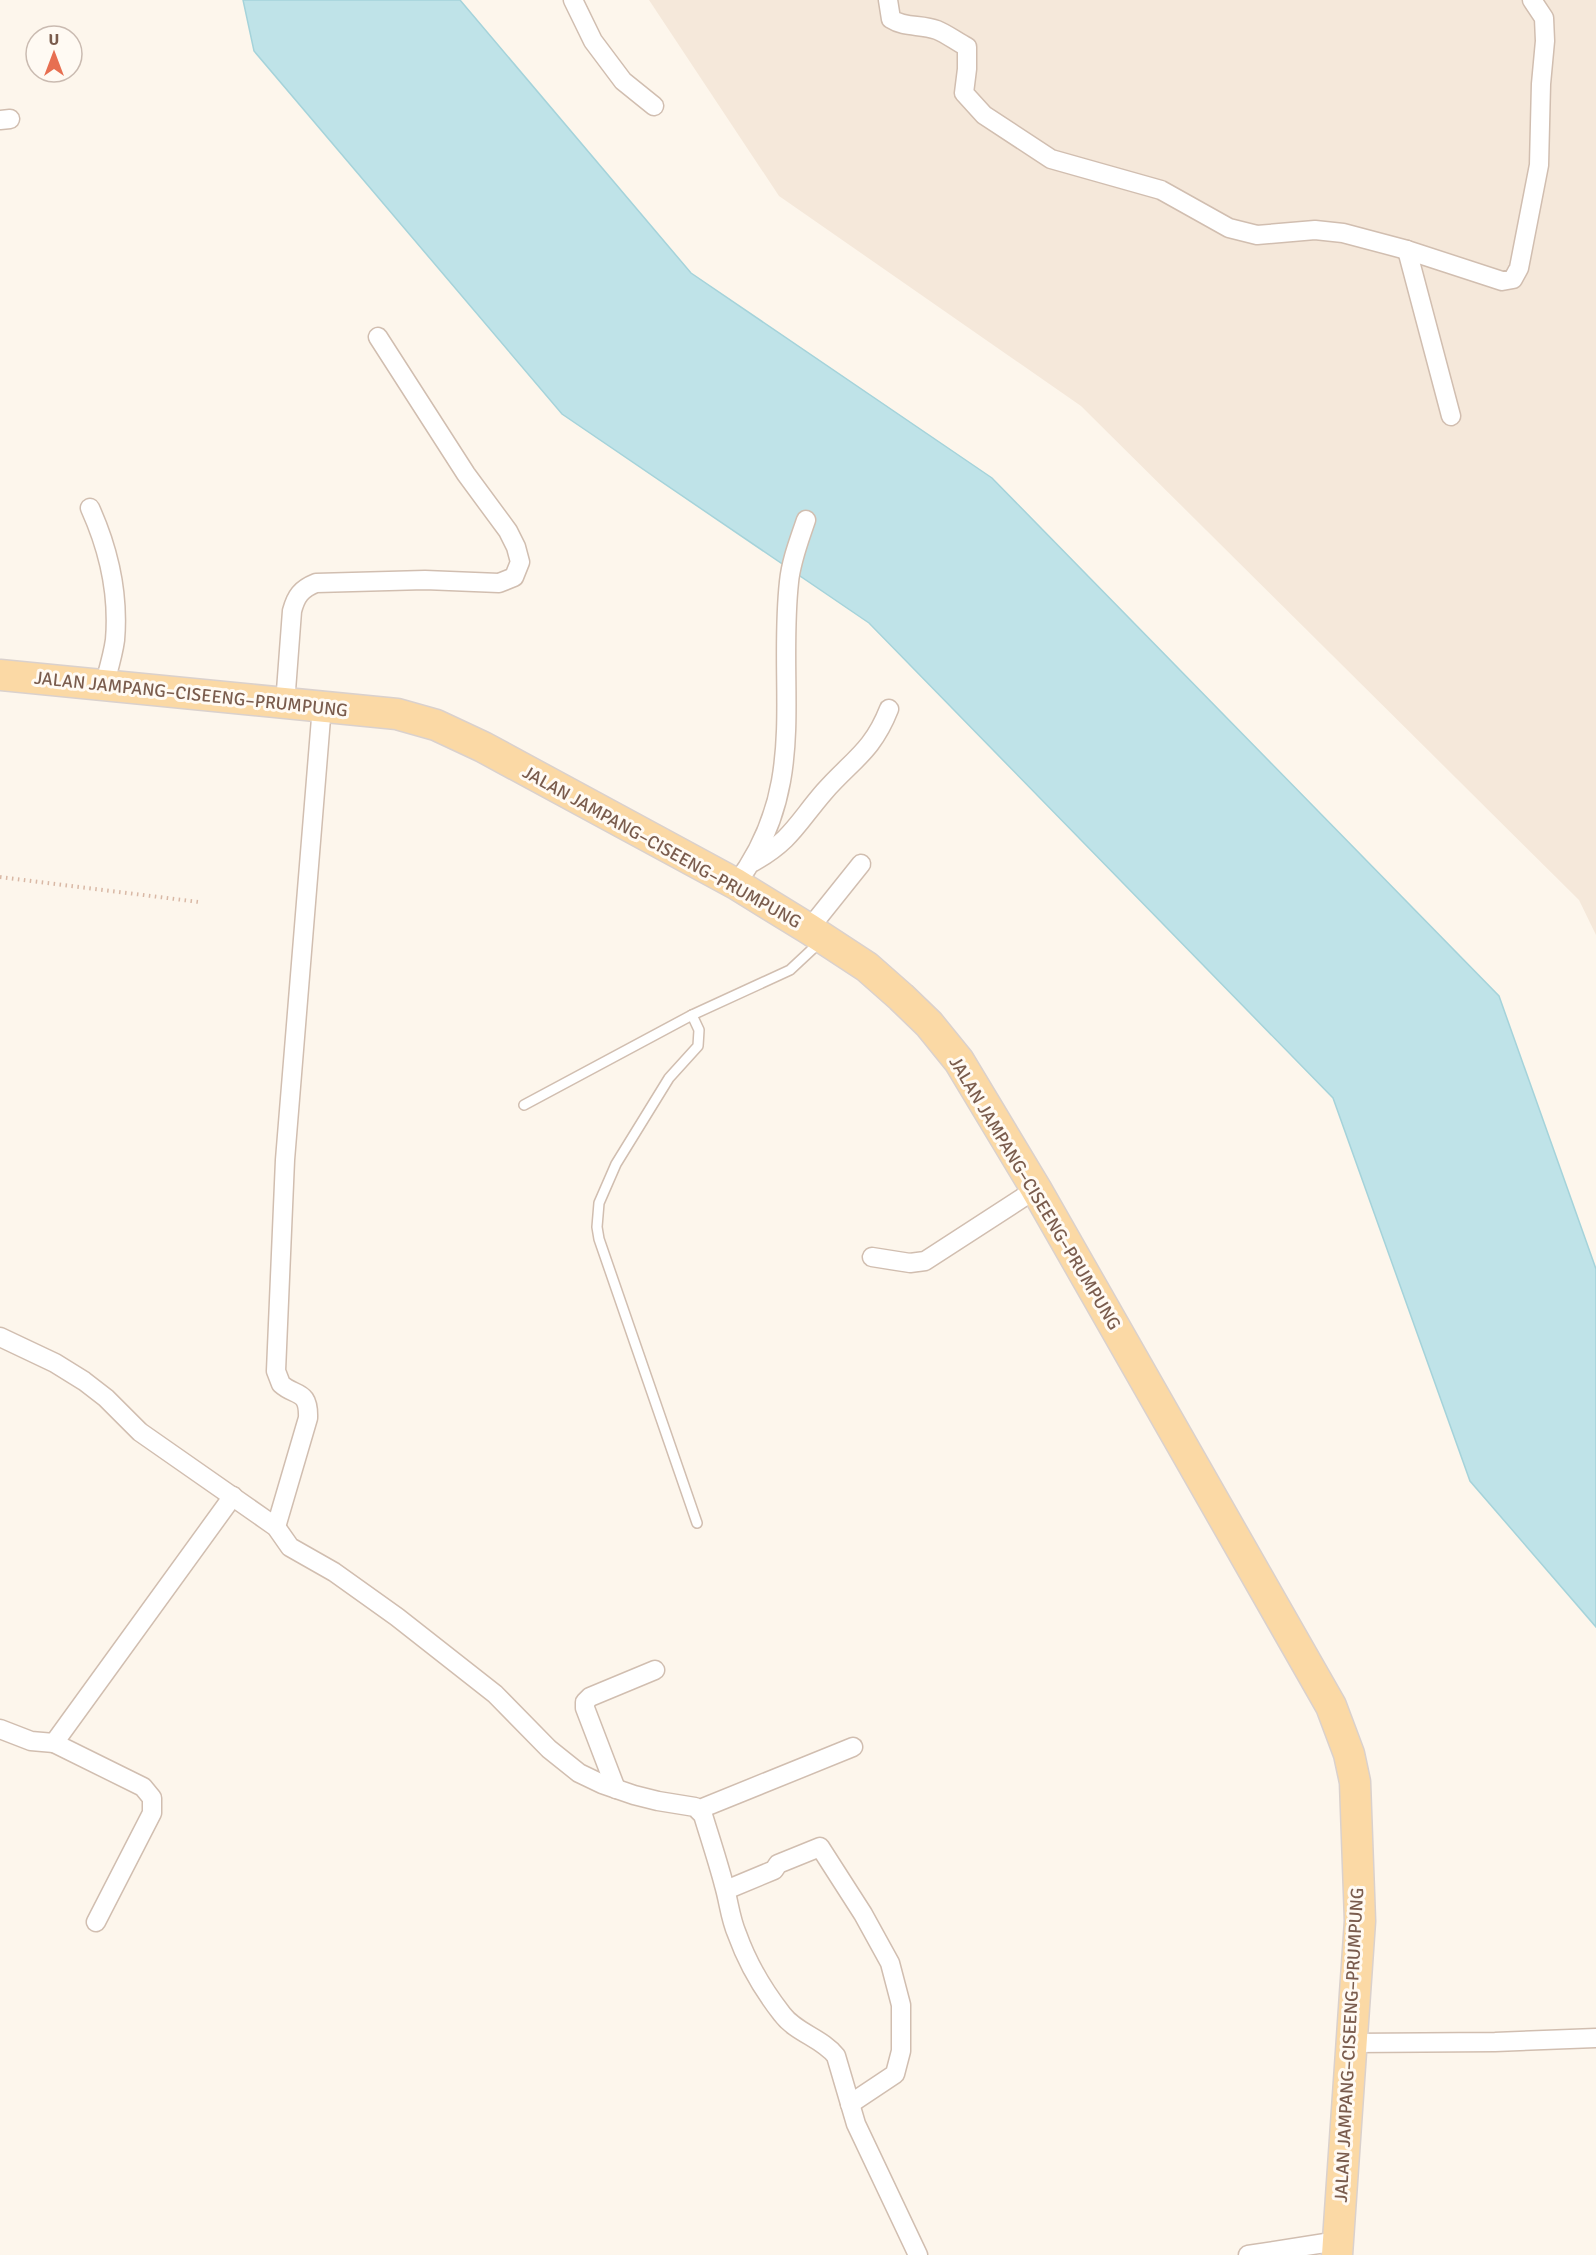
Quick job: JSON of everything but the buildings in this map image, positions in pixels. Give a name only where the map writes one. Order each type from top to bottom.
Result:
[{"type":"main road","name":"JALAN JAMPANG–CISEENG–PRUMPUNG","points":[[0,675],[397,714],[435,725],[745,873],[816,934],[867,967],[928,1024],[959,1060],[1036,1189],[1331,1706],[1349,1754],[1357,1801],[1360,1921],[1337,2248]]},
{"type":"street","points":[[573,0],[593,41],[623,81],[654,106]]},
{"type":"street","points":[[888,0],[891,19],[901,25],[916,25],[937,30],[967,47],[968,69],[964,93],[968,99],[984,115],[1051,159],[1161,190],[1229,228],[1257,235],[1315,230],[1343,233],[1407,250],[1502,281],[1513,279],[1517,275],[1539,156],[1545,28],[1541,10],[1532,0]]},
{"type":"street","points":[[1407,250],[1451,416]]},
{"type":"street","points":[[285,704],[292,611],[296,598],[304,588],[316,583],[425,579],[499,583],[514,577],[519,567],[516,547],[508,531],[466,474],[378,337]]},
{"type":"street","points":[[90,508],[113,575],[116,603],[115,642],[104,686]]},
{"type":"street","points":[[745,873],[777,801],[783,774],[788,730],[789,582],[806,520]]},
{"type":"street","points":[[276,1527],[308,1418],[307,1406],[302,1395],[280,1384],[276,1371],[285,1160],[322,706]]},
{"type":"street","points":[[745,873],[787,838],[825,791],[867,749],[881,730],[889,709]]},
{"type":"street","points":[[816,934],[861,864]]},
{"type":"street","points":[[872,1257],[910,1263],[925,1261],[1036,1189]]},
{"type":"street","points":[[0,1337],[55,1363],[84,1381],[106,1398],[140,1431],[276,1527],[290,1546],[334,1572],[495,1694],[549,1749],[579,1773],[616,1789],[658,1801],[687,1804],[700,1809],[726,1890],[737,1935],[768,1995],[789,2022],[824,2044],[836,2056],[856,2124],[918,2255]]},
{"type":"street","points":[[54,1743],[233,1496]]},
{"type":"street","points":[[616,1789],[585,1708],[585,1702],[590,1697],[655,1670]]},
{"type":"street","points":[[0,1729],[31,1741],[54,1743],[143,1787],[152,1798],[152,1813],[96,1922]]},
{"type":"street","points":[[700,1809],[853,1747]]},
{"type":"street","points":[[726,1890],[774,1870],[778,1864],[820,1847],[863,1914],[890,1963],[901,2005],[901,2051],[895,2074],[850,2104]]},
{"type":"street","points":[[1351,2043],[1494,2042],[1596,2038]]},
{"type":"street","points":[[1248,2255],[1337,2248]]},
{"type":"lane","points":[[524,1106],[692,1015],[790,970],[816,934]]},
{"type":"lane","points":[[692,1015],[699,1030],[698,1046],[669,1078],[616,1164],[599,1203],[597,1227],[599,1239],[697,1523]]},
{"type":"path","points":[[0,877],[199,903]]},
{"type":"shaded area","points":[[649,0],[1596,0],[1596,935],[1579,900],[1081,406],[779,196]]},
{"type":"water","points":[[243,0],[460,0],[691,273],[992,478],[1499,996],[1596,1269],[1596,1627],[1470,1481],[1333,1098],[869,623],[562,414],[254,51]]}]
